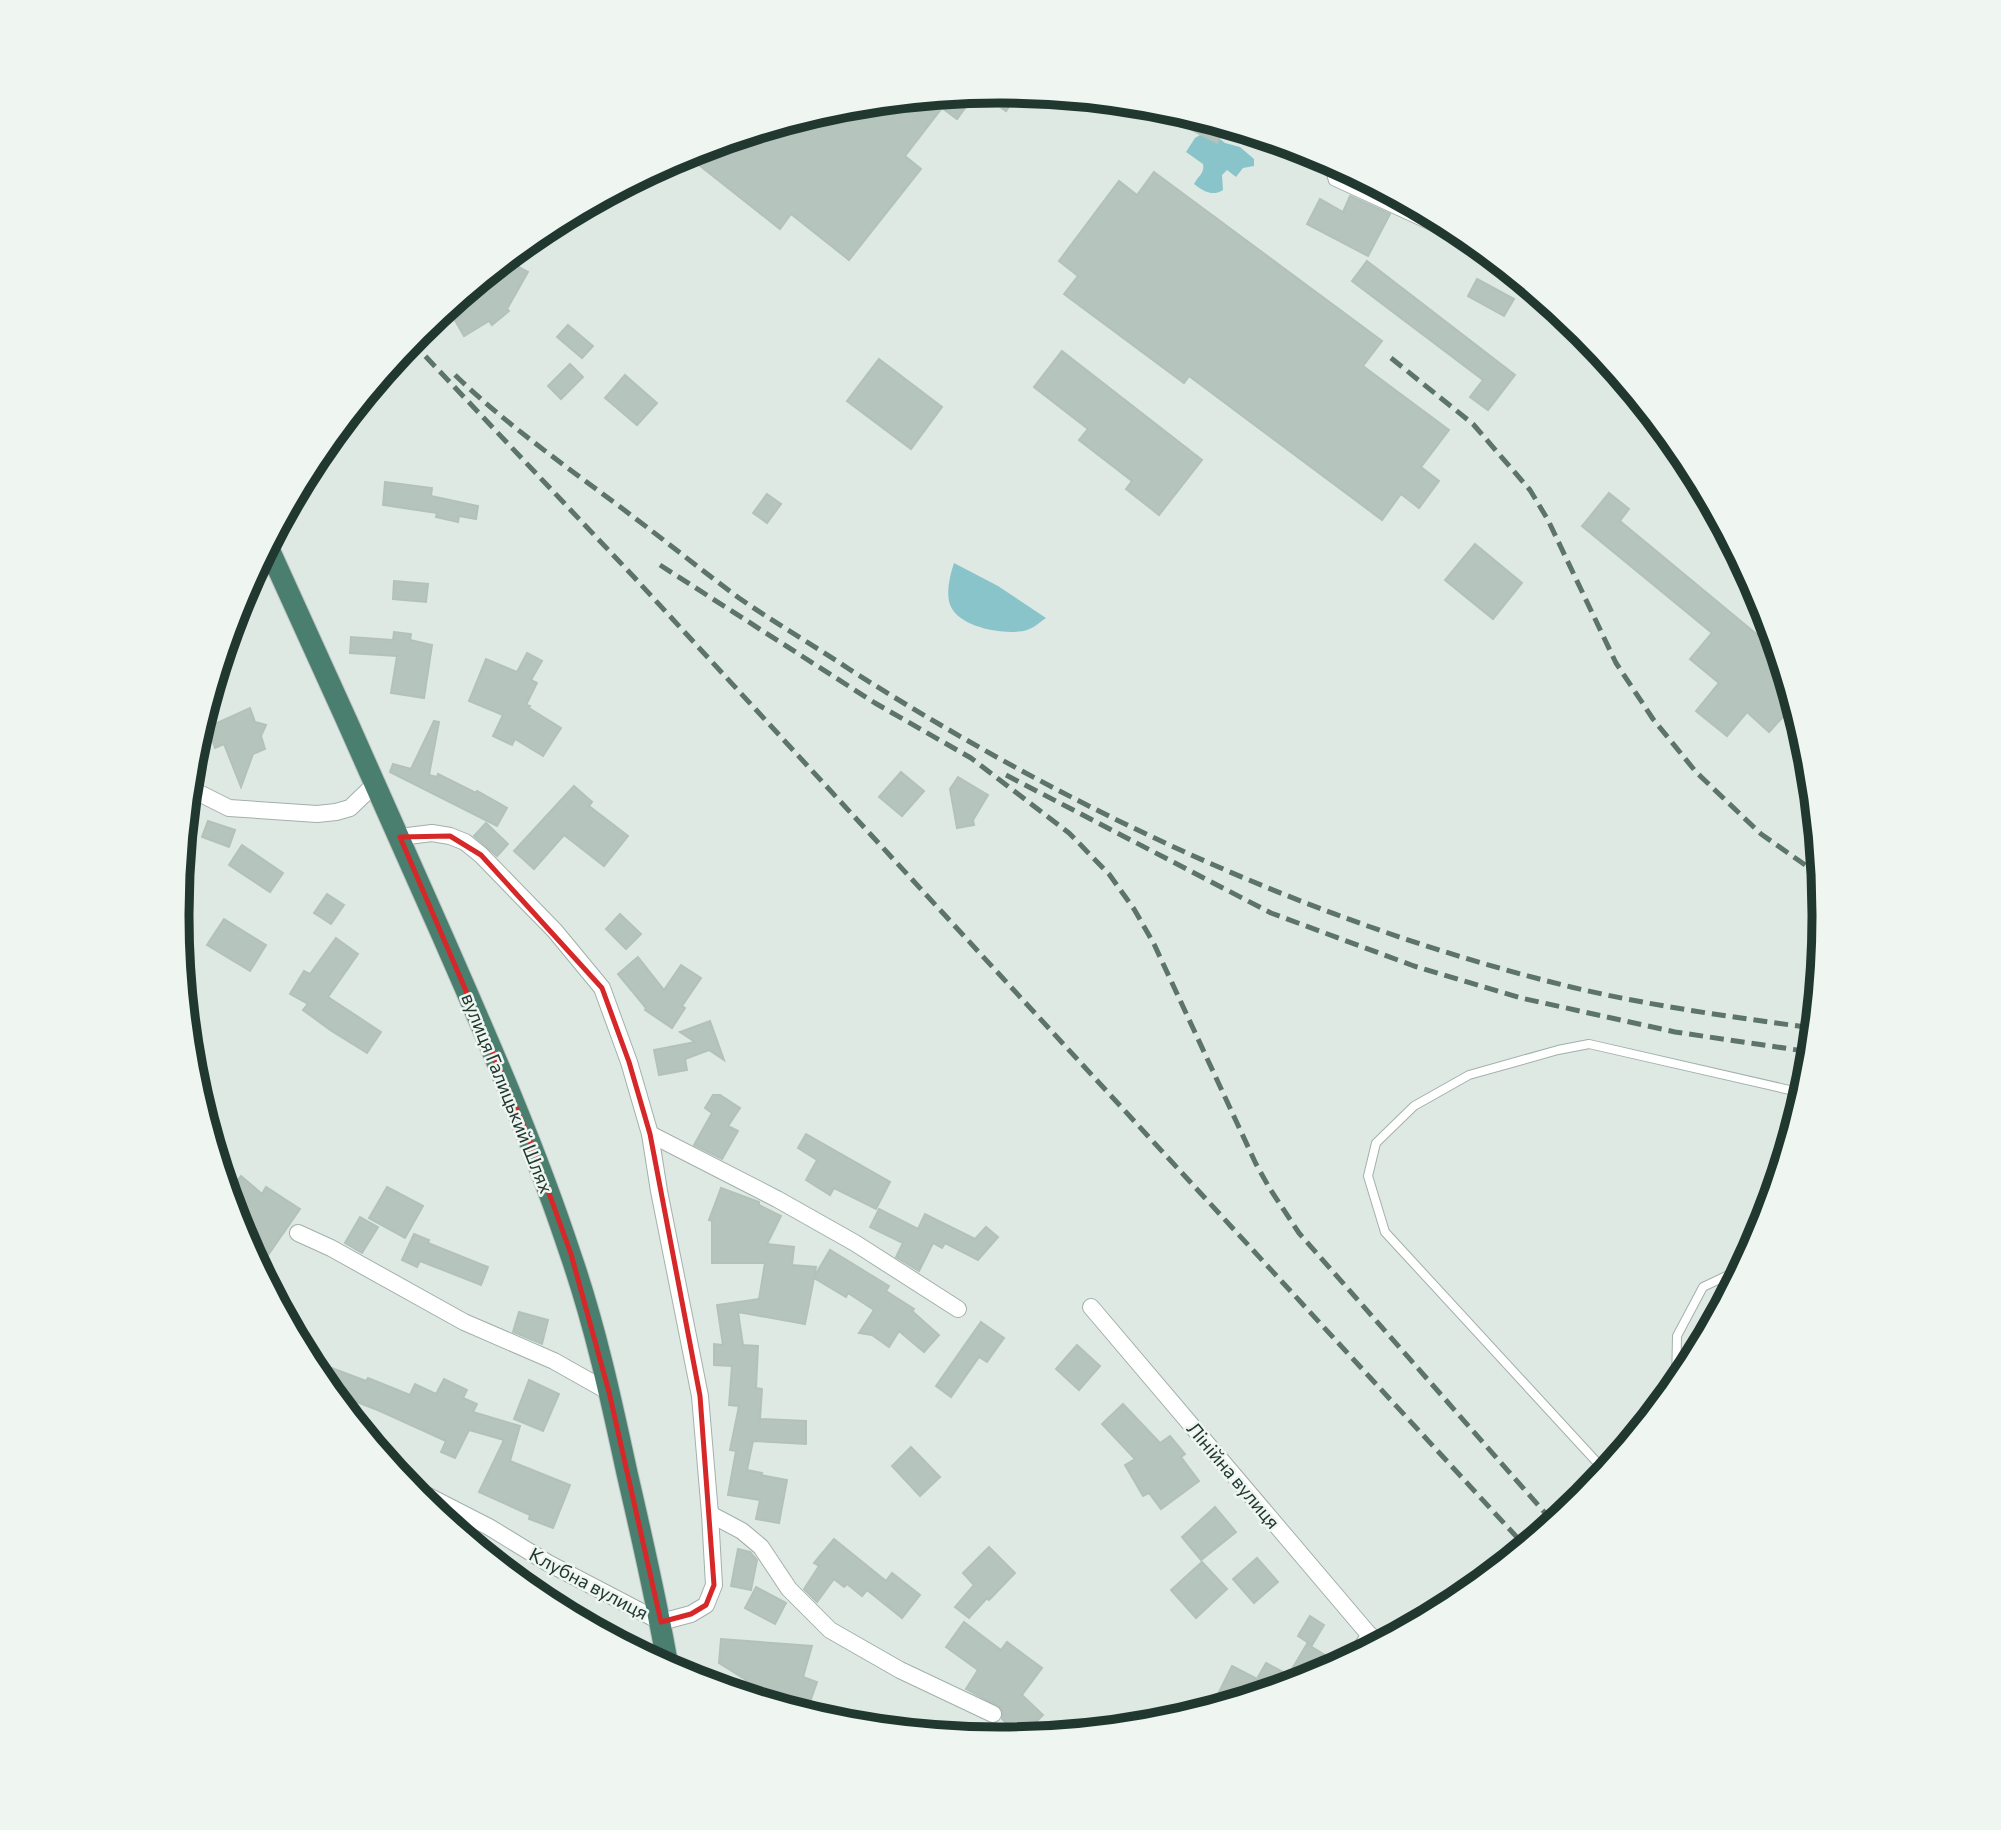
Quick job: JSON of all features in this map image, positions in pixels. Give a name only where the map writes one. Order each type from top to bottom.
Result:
[{"type":"highway","name":"вулиця Галицький Шлях","points":[[272,556],[400,837],[529,1138],[571,1254],[609,1392],[666,1654]]},
{"type":"street","points":[[199,793],[229,807],[317,814],[350,807],[376,783]]},
{"type":"street","points":[[400,837],[432,833],[465,842],[481,855],[555,931],[602,988],[629,1062],[650,1134],[699,1396],[714,1585],[706,1605],[691,1614],[660,1622]]},
{"type":"street","points":[[650,1134],[844,1236],[958,1308]]},
{"type":"street","points":[[298,1233],[331,1248],[464,1322],[554,1361],[609,1392]]},
{"type":"street","name":"Лінійна вулиця","points":[[1091,1307],[1371,1637]]},
{"type":"street","name":"Клубна вулиця","points":[[441,1503],[660,1622]]},
{"type":"street","points":[[710,1514],[742,1531],[761,1547],[789,1589],[830,1630],[900,1670],[993,1714]]},
{"type":"lane","points":[[1331,174],[1333,181],[1422,222]]},
{"type":"lane","points":[[1598,1464],[1385,1232],[1368,1176],[1377,1143],[1414,1106],[1469,1075],[1589,1044],[1793,1091]]},
{"type":"lane","points":[[1676,1364],[1677,1336],[1703,1287],[1728,1275]]},
{"type":"highlighted area","points":[[450,836],[481,855],[602,988],[629,1062],[650,1134],[700,1396],[714,1585],[706,1605],[691,1614],[661,1622],[609,1392],[571,1254],[529,1138],[400,837]]},
{"type":"water","points":[[1200,135],[1217,143],[1220,139],[1240,147],[1254,159],[1254,166],[1243,168],[1236,177],[1227,170],[1222,175],[1223,190],[1219,192],[1211,193],[1201,189],[1194,184],[1202,172],[1203,164],[1186,152]]},
{"type":"water","points":[[954,563],[998,586],[1046,618],[1030,629],[1018,632],[985,629],[964,620],[951,607],[948,597]]},
{"type":"building","points":[[995,103],[1011,103],[1006,111]]},
{"type":"building","points":[[968,104],[957,119],[942,108],[905,156],[921,169],[849,260],[791,214],[780,229],[696,163],[790,131],[842,119],[895,110]]},
{"type":"building","points":[[1180,124],[1222,134],[1217,143]]},
{"type":"building","points":[[1154,172],[1382,341],[1363,366],[1449,430],[1421,467],[1439,481],[1419,508],[1401,494],[1382,520],[1189,376],[1184,383],[1064,294],[1078,276],[1059,261],[1119,181],[1137,195]]},
{"type":"building","points":[[1350,196],[1390,214],[1368,256],[1307,224],[1320,199],[1343,212]]},
{"type":"building","points":[[1367,261],[1515,375],[1488,410],[1470,397],[1483,380],[1352,281]]},
{"type":"building","points":[[515,265],[528,272],[507,309],[509,311],[492,325],[489,321],[464,336],[453,317]]},
{"type":"building","points":[[1477,279],[1514,299],[1504,316],[1468,296]]},
{"type":"building","points":[[568,325],[593,346],[582,358],[557,337]]},
{"type":"building","points":[[1062,351],[1202,460],[1159,515],[1126,489],[1132,481],[1079,440],[1088,429],[1034,387]]},
{"type":"building","points":[[879,359],[942,407],[911,449],[847,401]]},
{"type":"building","points":[[570,364],[583,377],[561,399],[548,386]]},
{"type":"building","points":[[625,375],[657,403],[637,425],[605,398]]},
{"type":"building","points":[[385,482],[432,488],[431,496],[478,506],[476,519],[459,516],[458,522],[436,517],[437,513],[383,505]]},
{"type":"building","points":[[1609,493],[1629,509],[1620,521],[1764,640],[1787,713],[1769,732],[1747,712],[1727,736],[1696,711],[1719,683],[1690,659],[1712,633],[1582,526]]},
{"type":"building","points":[[767,494],[781,504],[767,523],[753,513]]},
{"type":"building","points":[[1475,544],[1522,583],[1493,619],[1445,580]]},
{"type":"building","points":[[394,581],[428,584],[426,602],[393,599]]},
{"type":"building","points":[[394,632],[411,634],[410,640],[432,645],[424,698],[391,693],[397,656],[350,653],[351,637],[393,640]]},
{"type":"building","points":[[527,653],[542,661],[531,680],[537,683],[526,705],[561,728],[543,756],[515,739],[512,745],[493,736],[503,715],[469,701],[486,659],[517,672]]},
{"type":"building","points":[[250,708],[255,722],[266,725],[261,736],[265,749],[253,754],[241,787],[224,744],[215,748],[210,732],[211,726]]},
{"type":"building","points":[[434,721],[439,722],[429,775],[437,777],[438,774],[507,808],[497,826],[390,772],[393,764],[411,769]]},
{"type":"building","points":[[901,772],[924,791],[902,816],[879,797]]},
{"type":"building","points":[[958,777],[988,795],[973,820],[974,825],[957,828],[950,789]]},
{"type":"building","points":[[574,786],[592,802],[589,806],[628,836],[604,866],[564,835],[534,869],[514,851]]},
{"type":"building","points":[[208,821],[235,830],[229,847],[202,837]]},
{"type":"building","points":[[486,823],[508,844],[497,856],[474,836]]},
{"type":"building","points":[[242,845],[283,873],[270,892],[229,865]]},
{"type":"building","points":[[327,894],[344,905],[331,924],[314,913]]},
{"type":"building","points":[[620,914],[641,934],[626,949],[606,929]]},
{"type":"building","points":[[224,919],[266,945],[250,971],[207,945]]},
{"type":"building","points":[[336,938],[358,954],[328,997],[381,1032],[367,1053],[303,1010],[308,1004],[290,994],[304,971],[310,974]]},
{"type":"building","points":[[638,957],[664,990],[681,965],[701,978],[682,1006],[685,1008],[672,1028],[645,1010],[618,974]]},
{"type":"building","points":[[710,1021],[724,1060],[709,1050],[685,1059],[687,1070],[659,1075],[654,1050],[695,1042],[680,1032]]},
{"type":"building","points":[[713,1095],[720,1095],[740,1108],[728,1126],[738,1131],[722,1159],[694,1145],[712,1113],[705,1108]]},
{"type":"building","points":[[806,1134],[890,1182],[876,1209],[834,1188],[830,1195],[806,1180],[817,1160],[798,1148]]},
{"type":"building","points":[[241,1176],[262,1194],[266,1187],[300,1209],[265,1259],[251,1226],[235,1184]]},
{"type":"building","points":[[387,1187],[423,1206],[405,1238],[369,1218]]},
{"type":"building","points":[[721,1188],[759,1202],[759,1205],[781,1216],[767,1244],[794,1247],[792,1265],[816,1267],[814,1277],[830,1250],[889,1286],[886,1291],[914,1309],[912,1311],[939,1335],[924,1352],[899,1331],[889,1347],[872,1335],[859,1333],[874,1310],[848,1293],[846,1297],[814,1278],[805,1324],[738,1312],[743,1345],[758,1346],[756,1388],[762,1389],[760,1419],[806,1421],[806,1444],[753,1441],[747,1470],[787,1480],[779,1523],[756,1519],[760,1500],[728,1495],[736,1451],[730,1450],[739,1406],[729,1405],[732,1366],[714,1365],[714,1344],[723,1345],[717,1305],[759,1299],[765,1263],[712,1263],[712,1221],[709,1220]]},
{"type":"building","points":[[879,1209],[918,1229],[925,1214],[975,1239],[986,1227],[998,1237],[978,1260],[945,1243],[942,1248],[933,1243],[919,1271],[896,1257],[903,1243],[870,1227]]},
{"type":"building","points":[[360,1217],[378,1227],[362,1253],[345,1243]]},
{"type":"building","points":[[414,1234],[429,1240],[428,1243],[488,1267],[481,1285],[420,1261],[417,1267],[402,1260]]},
{"type":"building","points":[[519,1312],[548,1320],[542,1344],[513,1332]]},
{"type":"building","points":[[981,1322],[1004,1338],[987,1362],[979,1357],[951,1397],[936,1386]]},
{"type":"building","points":[[1077,1345],[1100,1366],[1079,1390],[1056,1369]]},
{"type":"building","points":[[329,1367],[366,1381],[368,1378],[410,1395],[415,1384],[436,1394],[444,1379],[467,1390],[463,1398],[477,1404],[473,1412],[520,1426],[510,1461],[570,1485],[553,1528],[529,1519],[530,1515],[479,1492],[504,1440],[469,1430],[455,1458],[441,1452],[446,1441],[349,1399]]},
{"type":"building","points":[[529,1380],[559,1394],[543,1431],[514,1419]]},
{"type":"building","points":[[1123,1404],[1160,1443],[1170,1436],[1185,1454],[1181,1457],[1199,1481],[1161,1509],[1149,1493],[1143,1496],[1125,1465],[1135,1459],[1102,1424]]},
{"type":"building","points":[[911,1447],[940,1477],[920,1496],[892,1466]]},
{"type":"building","points":[[1215,1507],[1236,1532],[1201,1560],[1182,1537]]},
{"type":"building","points":[[834,1539],[886,1581],[892,1573],[920,1595],[902,1618],[867,1590],[862,1596],[847,1584],[844,1587],[834,1579],[817,1602],[804,1589],[819,1566],[814,1563]]},
{"type":"building","points":[[989,1547],[1015,1573],[969,1618],[955,1607],[974,1585],[963,1573]]},
{"type":"building","points":[[738,1549],[750,1552],[757,1560],[751,1590],[731,1586]]},
{"type":"building","points":[[1257,1558],[1278,1582],[1254,1603],[1233,1579]]},
{"type":"building","points":[[1202,1562],[1227,1589],[1196,1618],[1171,1590]]},
{"type":"building","points":[[756,1587],[786,1603],[775,1624],[745,1608]]},
{"type":"building","points":[[1310,1616],[1324,1625],[1312,1645],[1298,1636]]},
{"type":"building","points":[[964,1622],[1001,1650],[1007,1642],[1042,1668],[1022,1695],[1043,1715],[1032,1726],[1010,1727],[1002,1719],[1001,1708],[966,1689],[978,1670],[946,1647]]},
{"type":"building","points":[[721,1639],[812,1646],[803,1677],[817,1682],[809,1703],[745,1683],[746,1680],[719,1663]]},
{"type":"building","points":[[1307,1644],[1329,1657],[1295,1671],[1292,1669]]},
{"type":"building","points":[[1266,1663],[1287,1674],[1268,1682],[1258,1677]]},
{"type":"building","points":[[1232,1666],[1263,1682],[1261,1684],[1216,1697]]},
{"type":"railway","points":[[419,349],[633,576],[1519,1539]]},
{"type":"railway","points":[[1391,358],[1473,424],[1530,490],[1548,520],[1616,663],[1653,719],[1696,772],[1761,834],[1811,869]]},
{"type":"railway","points":[[455,375],[525,435],[753,607],[934,721],[1020,770],[1197,858],[1381,931],[1475,961],[1631,1000],[1804,1027]]},
{"type":"railway","points":[[660,565],[875,703],[971,758],[1069,833],[1109,874],[1134,909],[1154,944],[1256,1164],[1299,1233],[1547,1515]]},
{"type":"railway","points":[[1006,775],[1271,913],[1414,966],[1521,998],[1675,1032],[1800,1050]]}]
